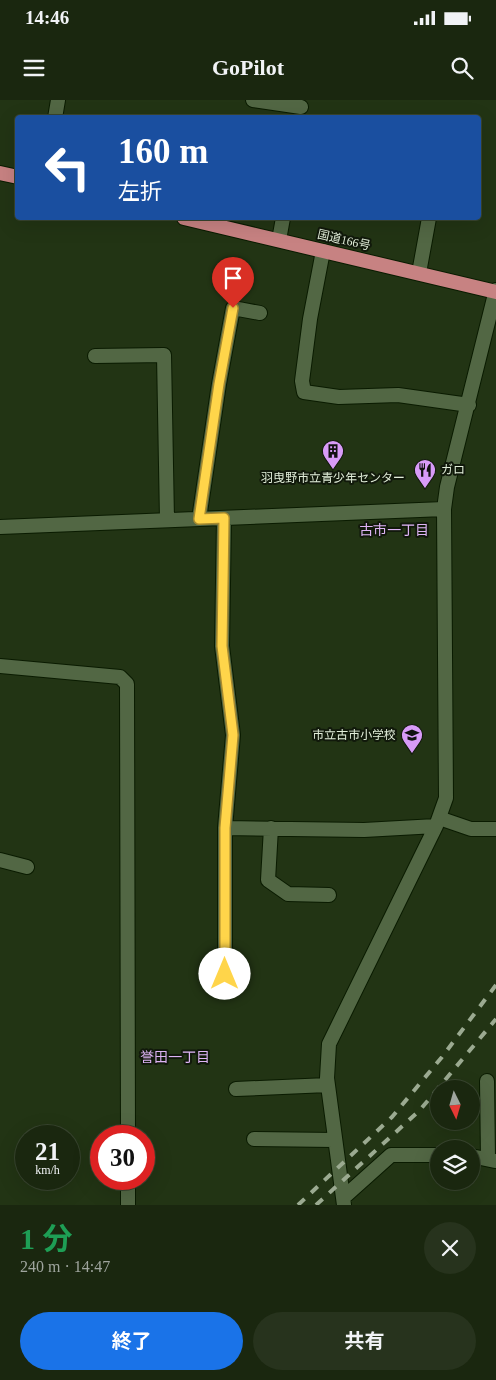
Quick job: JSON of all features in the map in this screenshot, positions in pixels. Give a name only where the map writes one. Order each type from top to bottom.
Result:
[{"type":"highway","points":[[0,173],[15,176]]},
{"type":"highway","name":"国道166号","points":[[193,220],[496,291]]},
{"type":"street","points":[[56,115],[58,100]]},
{"type":"street","points":[[253,100],[300,108]]},
{"type":"street","points":[[279,240],[283,220]]},
{"type":"street","points":[[419,273],[429,220]]},
{"type":"street","points":[[323,251],[310,319],[302,381],[304,392],[339,397],[398,395],[468,405]]},
{"type":"street","points":[[344,1202],[334,1140],[328,1085],[329,1044],[438,822],[446,798],[444,509],[447,487],[496,291]]},
{"type":"street","points":[[199,519],[219,384],[233,308],[260,313]]},
{"type":"street","points":[[96,356],[164,355],[167,520]]},
{"type":"street","points":[[0,527],[444,509]]},
{"type":"street","points":[[224,518],[222,646],[233,735],[225,828],[225,974]]},
{"type":"street","points":[[0,666],[120,677],[128,684],[128,1125]]},
{"type":"street","points":[[225,828],[364,830],[438,822],[471,829],[496,829]]},
{"type":"street","points":[[271,828],[268,880],[288,894],[329,896]]},
{"type":"street","points":[[0,860],[27,867]]},
{"type":"street","points":[[487,1081],[492,1160]]},
{"type":"street","points":[[236,1089],[328,1085]]},
{"type":"street","points":[[254,1139],[334,1140]]},
{"type":"street","points":[[344,1202],[391,1155],[430,1156]]},
{"type":"street","points":[[128,1190],[128,1205]]},
{"type":"railway","points":[[298,1205],[392,1117],[442,1057],[496,985]]},
{"type":"railway","points":[[316,1205],[420,1110],[496,1019]]},
{"type":"place","name":"羽曳野市立青少年センター","points":[[333,470]]},
{"type":"place","name":"ガロ","points":[[425,489]]},
{"type":"place","name":"市立古市小学校","points":[[412,754]]},
{"type":"district","name":"古市一丁目","points":[[394,530]]},
{"type":"district","name":"誉田一丁目","points":[[175,1057]]},
{"type":"route","points":[[225,974],[225,828],[233,735],[222,646],[224,518],[199,519],[219,384],[233,308]]}]
